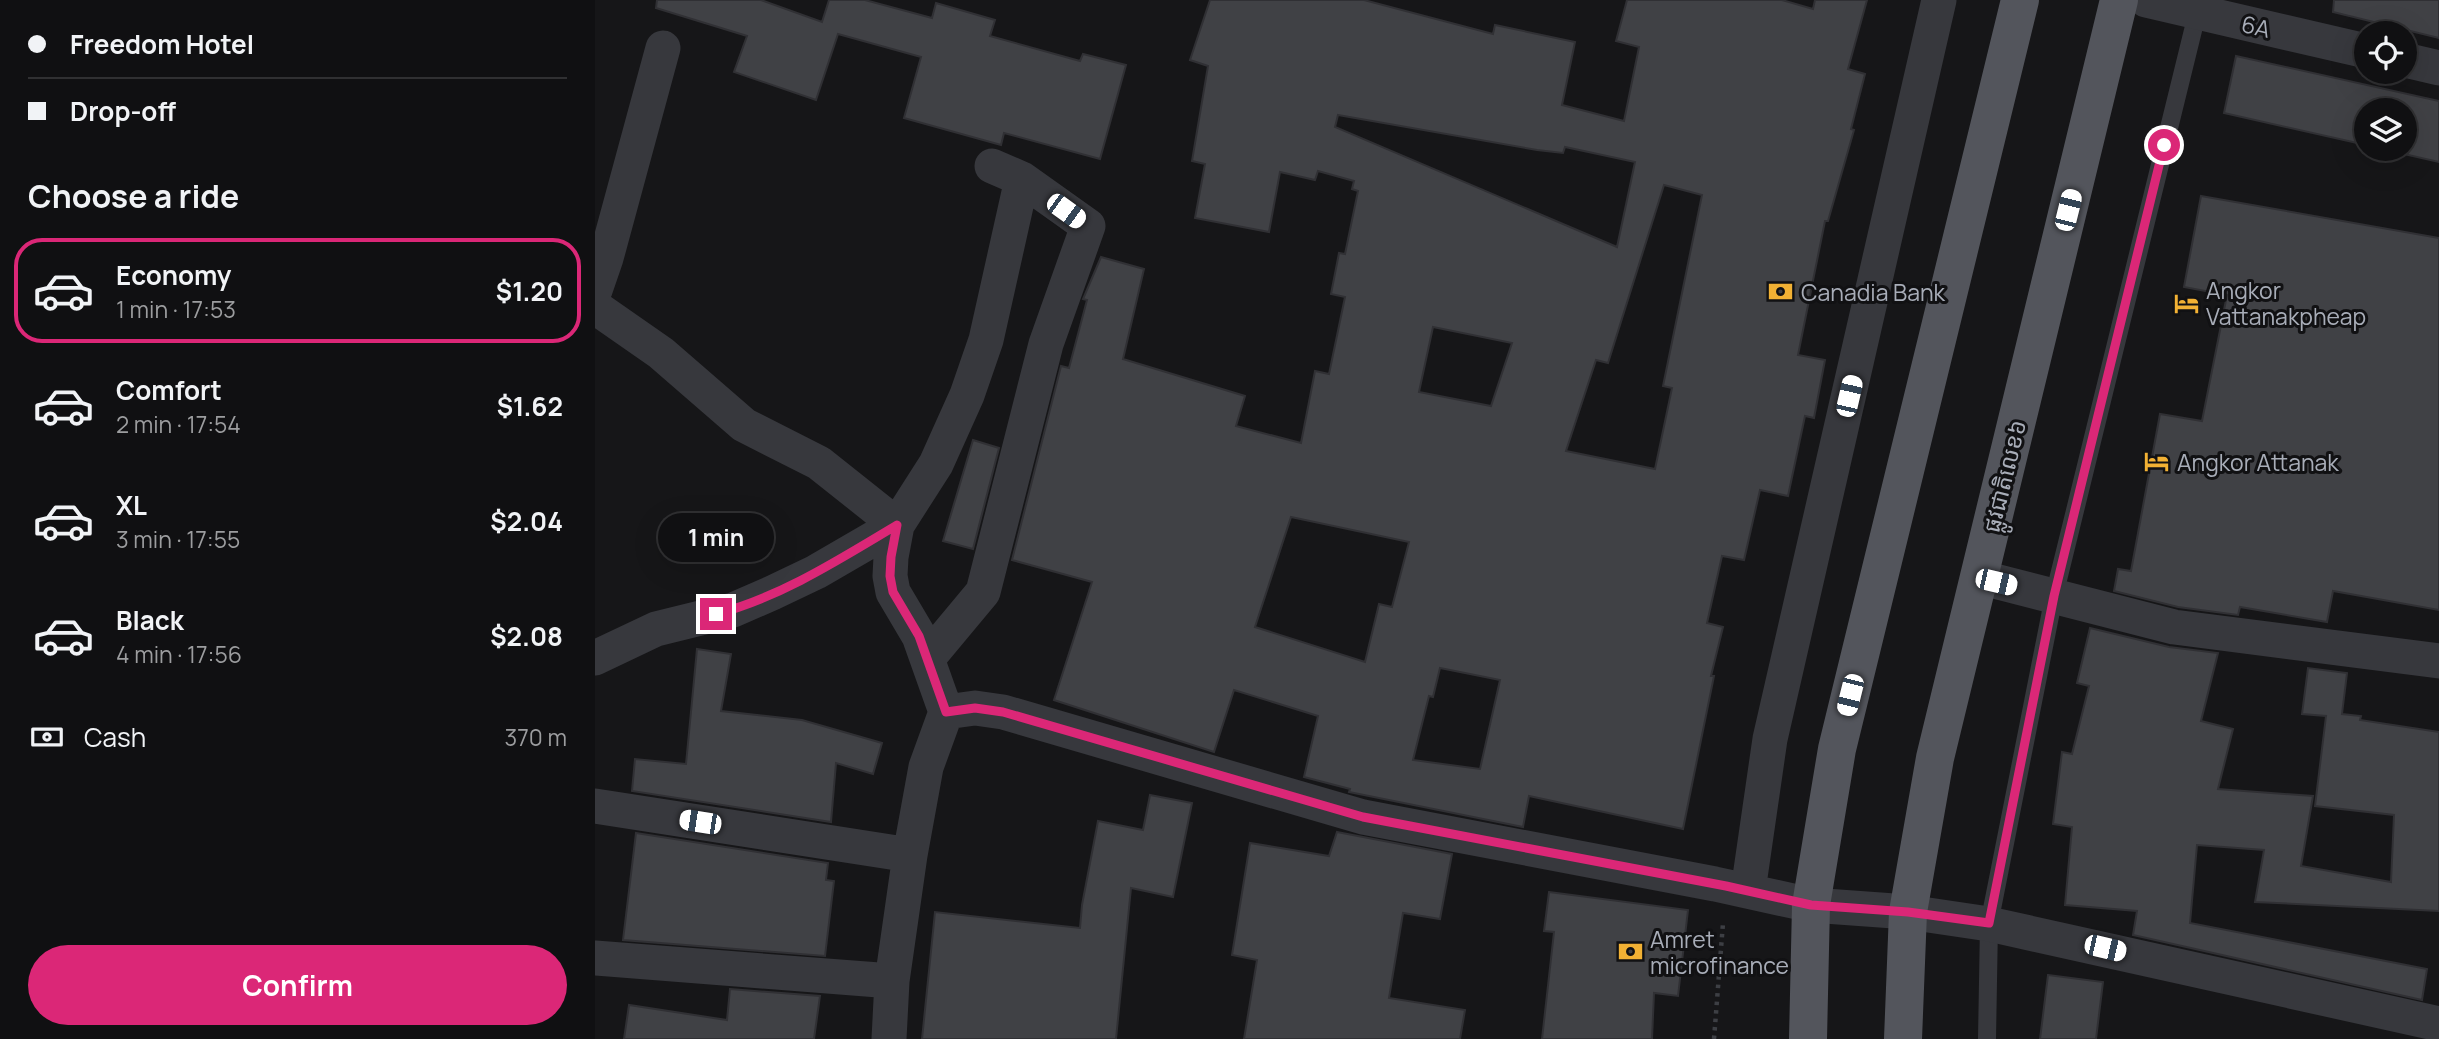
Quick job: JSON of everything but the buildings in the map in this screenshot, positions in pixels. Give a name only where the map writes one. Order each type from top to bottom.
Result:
[{"type":"main road","points":[[1808,1039],[1811,905],[1837,748],[2019,0]]},
{"type":"main road","name":"ផ្លូវជាតិលេខ៦","points":[[1903,1039],[1908,912],[1935,758],[2119,0]]},
{"type":"street","points":[[1748,891],[1770,739],[1939,0]]},
{"type":"street","name":"6A","points":[[2146,0],[2198,6],[2354,48]]},
{"type":"street","points":[[595,290],[663,48]]},
{"type":"street","points":[[2417,63],[2439,68]]},
{"type":"street","points":[[889,1039],[892,981],[909,855],[926,767],[946,712],[919,636],[893,592],[891,557],[897,525],[936,464],[967,395],[986,340],[1007,172],[1088,226],[1046,344],[983,592],[928,658]]},
{"type":"street","points":[[595,307],[661,353],[744,425],[819,463],[897,525]]},
{"type":"street","points":[[595,658],[656,629],[733,610],[772,593],[817,572],[897,525]]},
{"type":"street","points":[[1979,577],[2174,627],[2439,661]]},
{"type":"street","points":[[946,712],[975,708],[1003,712],[1363,817],[1811,905],[1908,912],[1989,923],[2439,1024]]},
{"type":"street","points":[[595,806],[909,855]]},
{"type":"street","points":[[595,958],[892,981]]},
{"type":"lane","points":[[1987,1039],[1989,923],[2054,596],[2198,6]]},
{"type":"place","name":"Canadia Bank","points":[[1781,292]]},
{"type":"place","name":"Angkor Vattanakpheap","points":[[2186,303]]},
{"type":"place","name":"Angkor Attanak","points":[[2157,462]]},
{"type":"place","name":"Amret microfinance","points":[[1630,952]]},
{"type":"route","points":[[716,614],[733,610],[817,572],[897,525],[891,557],[893,592],[919,636],[946,712],[975,708],[1003,712],[1363,817],[1726,886],[1811,905],[1908,912],[1989,923],[2054,596],[2164,145]]}]
